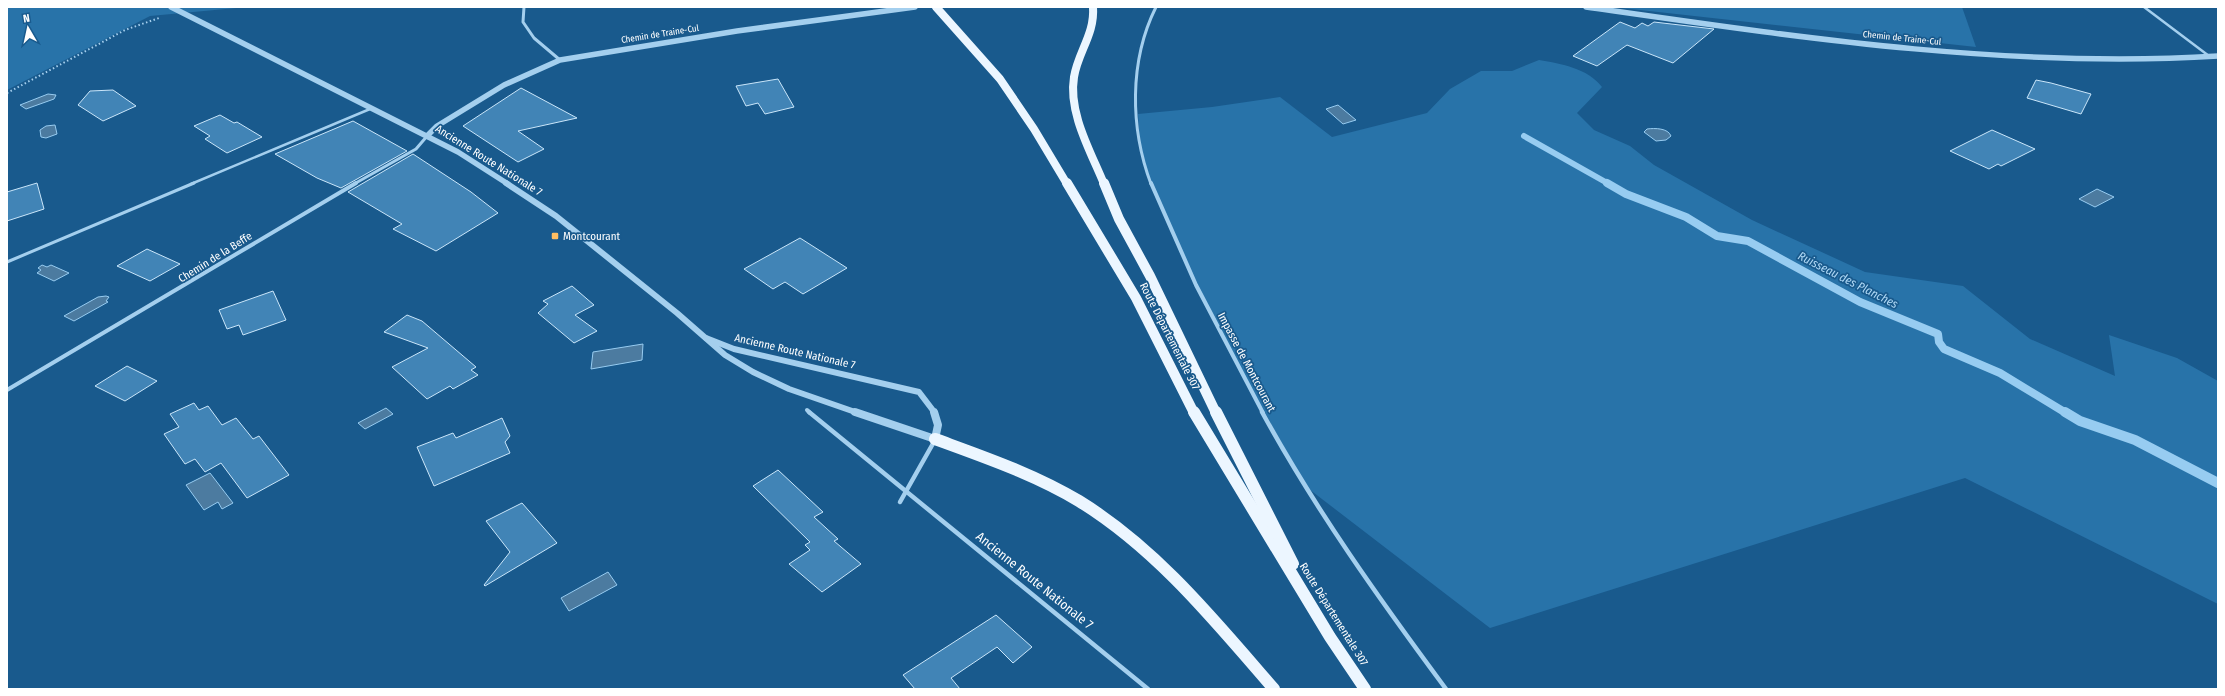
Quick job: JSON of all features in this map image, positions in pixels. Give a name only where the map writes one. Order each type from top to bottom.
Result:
[{"type":"main road","name":"Route Départementale 307","points":[[936,7],[1000,79],[1034,129],[1136,298],[1194,412],[1330,637],[1365,689]]},
{"type":"main road","points":[[1093,7],[1094,21],[1074,77],[1075,106],[1090,151],[1119,219],[1150,276],[1194,369],[1330,637]]},
{"type":"main road","points":[[935,440],[1001,464],[1056,489],[1080,501],[1124,533],[1152,554],[1192,594],[1274,689]]},
{"type":"street","name":"Ancienne Route Nationale 7","points":[[171,7],[428,135],[514,187],[556,216],[725,355],[753,372],[782,385],[935,440]]},
{"type":"street","points":[[524,7],[523,22],[534,38],[560,60]]},
{"type":"street","name":"Chemin de Traine-Cul","points":[[428,135],[437,126],[504,85],[560,60],[646,45],[915,7]]},
{"type":"street","name":"Impasse de Montcourant","points":[[1156,7],[1146,25],[1139,59],[1137,99],[1140,146],[1149,180],[1195,284],[1245,381],[1304,486],[1381,601],[1446,689]]},
{"type":"street","name":"Chemin de Traine-Cul","points":[[1586,7],[1941,52],[2037,58],[2144,60],[2218,56]]},
{"type":"street","name":"Chemin de la Beffe","points":[[7,390],[187,285],[278,228],[416,149],[428,135]]},
{"type":"street","name":"Ancienne Route Nationale 7","points":[[706,338],[734,348],[919,392],[930,402],[937,417],[939,429],[935,440],[900,502]]},
{"type":"street","name":"Ancienne Route Nationale 7","points":[[807,410],[1148,689]]},
{"type":"lane","points":[[2144,7],[2211,57]]},
{"type":"lane","points":[[7,262],[372,108]]},
{"type":"path","points":[[7,93],[125,30],[179,11]]},
{"type":"shaded area","points":[[7,7],[247,7],[150,16],[7,90]]},
{"type":"shaded area","points":[[1613,7],[1962,7],[1976,47]]},
{"type":"shaded area","points":[[1539,60],[1565,65],[1582,71],[1589,75],[1602,87],[1577,113],[1594,130],[1630,146],[1654,165],[1752,220],[1865,272],[1963,286],[2030,339],[2115,376],[2109,335],[2177,358],[2218,381],[2218,604],[1965,478],[1490,628],[1305,486],[1195,284],[1149,180],[1140,146],[1138,114],[1212,107],[1280,97],[1332,137],[1427,113],[1450,89],[1481,71],[1512,71]]},
{"type":"shaded area","points":[[48,94],[56,95],[54,99],[26,109],[20,105]]},
{"type":"shaded area","points":[[1338,105],[1356,120],[1343,124],[1326,109]]},
{"type":"shaded area","points":[[55,125],[57,134],[46,138],[41,137],[40,130],[46,126]]},
{"type":"shaded area","points":[[1647,129],[1664,130],[1671,136],[1666,140],[1656,141],[1644,132]]},
{"type":"shaded area","points":[[2097,189],[2114,197],[2095,207],[2079,199]]},
{"type":"shaded area","points":[[42,265],[47,267],[51,265],[69,273],[54,281],[37,273],[41,270],[38,268]]},
{"type":"shaded area","points":[[98,297],[109,297],[106,301],[108,302],[74,321],[64,316]]},
{"type":"shaded area","points":[[643,344],[642,360],[591,369],[593,352]]},
{"type":"shaded area","points":[[386,408],[393,414],[365,429],[358,423]]},
{"type":"shaded area","points":[[210,473],[233,503],[222,509],[218,502],[204,510],[186,485]]},
{"type":"shaded area","points":[[608,572],[617,585],[569,611],[561,598]]},
{"type":"building","points":[[1620,22],[1635,28],[1642,23],[1648,26],[1654,22],[1714,29],[1673,63],[1627,45],[1597,66],[1573,56]]},
{"type":"building","points":[[778,79],[794,107],[765,114],[758,103],[746,106],[736,86]]},
{"type":"building","points":[[2036,80],[2091,94],[2081,114],[2027,98]]},
{"type":"building","points":[[521,88],[577,118],[518,131],[544,149],[518,162],[463,126]]},
{"type":"building","points":[[113,90],[136,106],[103,121],[78,105],[90,91]]},
{"type":"building","points":[[220,115],[234,123],[237,122],[262,137],[227,153],[205,139],[210,136],[194,126]]},
{"type":"building","points":[[353,121],[407,151],[341,188],[317,178],[275,154]]},
{"type":"building","points":[[1992,130],[2035,149],[2001,166],[1998,164],[1989,169],[1950,151]]},
{"type":"building","points":[[413,154],[471,192],[498,213],[436,251],[393,229],[402,224],[348,192]]},
{"type":"building","points":[[37,183],[44,209],[7,221],[7,192]]},
{"type":"building","points":[[800,238],[847,268],[803,294],[785,282],[773,289],[744,269]]},
{"type":"building","points":[[147,249],[180,264],[150,281],[117,266]]},
{"type":"building","points":[[572,286],[594,305],[575,315],[597,331],[574,343],[538,313],[548,304],[543,301]]},
{"type":"building","points":[[273,291],[286,320],[243,335],[239,325],[227,329],[219,310]]},
{"type":"building","points":[[407,315],[422,321],[476,367],[471,370],[478,375],[453,389],[450,386],[427,399],[392,367],[428,348],[384,332]]},
{"type":"building","points":[[127,366],[157,381],[125,401],[95,386]]},
{"type":"building","points":[[194,403],[199,410],[208,406],[222,425],[236,418],[253,439],[259,436],[289,475],[247,498],[221,463],[205,472],[195,459],[185,464],[164,434],[179,427],[170,414]]},
{"type":"building","points":[[502,418],[510,436],[505,442],[510,453],[434,486],[417,447],[453,433],[456,438]]},
{"type":"building","points":[[778,470],[823,512],[814,517],[838,539],[834,541],[861,564],[822,592],[789,564],[810,550],[805,545],[810,542],[753,486]]},
{"type":"building","points":[[522,503],[557,543],[485,586],[484,585],[510,552],[486,521]]},
{"type":"building","points":[[996,615],[1032,647],[1013,663],[997,647],[951,678],[960,689],[915,689],[903,675]]},
{"type":"waterway","name":"Ruisseau des Planches","points":[[1524,136],[1609,184]]},
{"type":"waterway","name":"Ruisseau des Planches","points":[[1607,183],[1626,194],[1686,217],[1717,236],[1748,241],[1860,302],[1938,334],[1939,342],[1944,349],[2000,373],[2066,413]]},
{"type":"waterway","name":"Ruisseau des Planches","points":[[2065,412],[2080,421],[2135,440],[2218,483]]},
{"type":"place","name":"Montcourant","points":[[555,236]]}]
